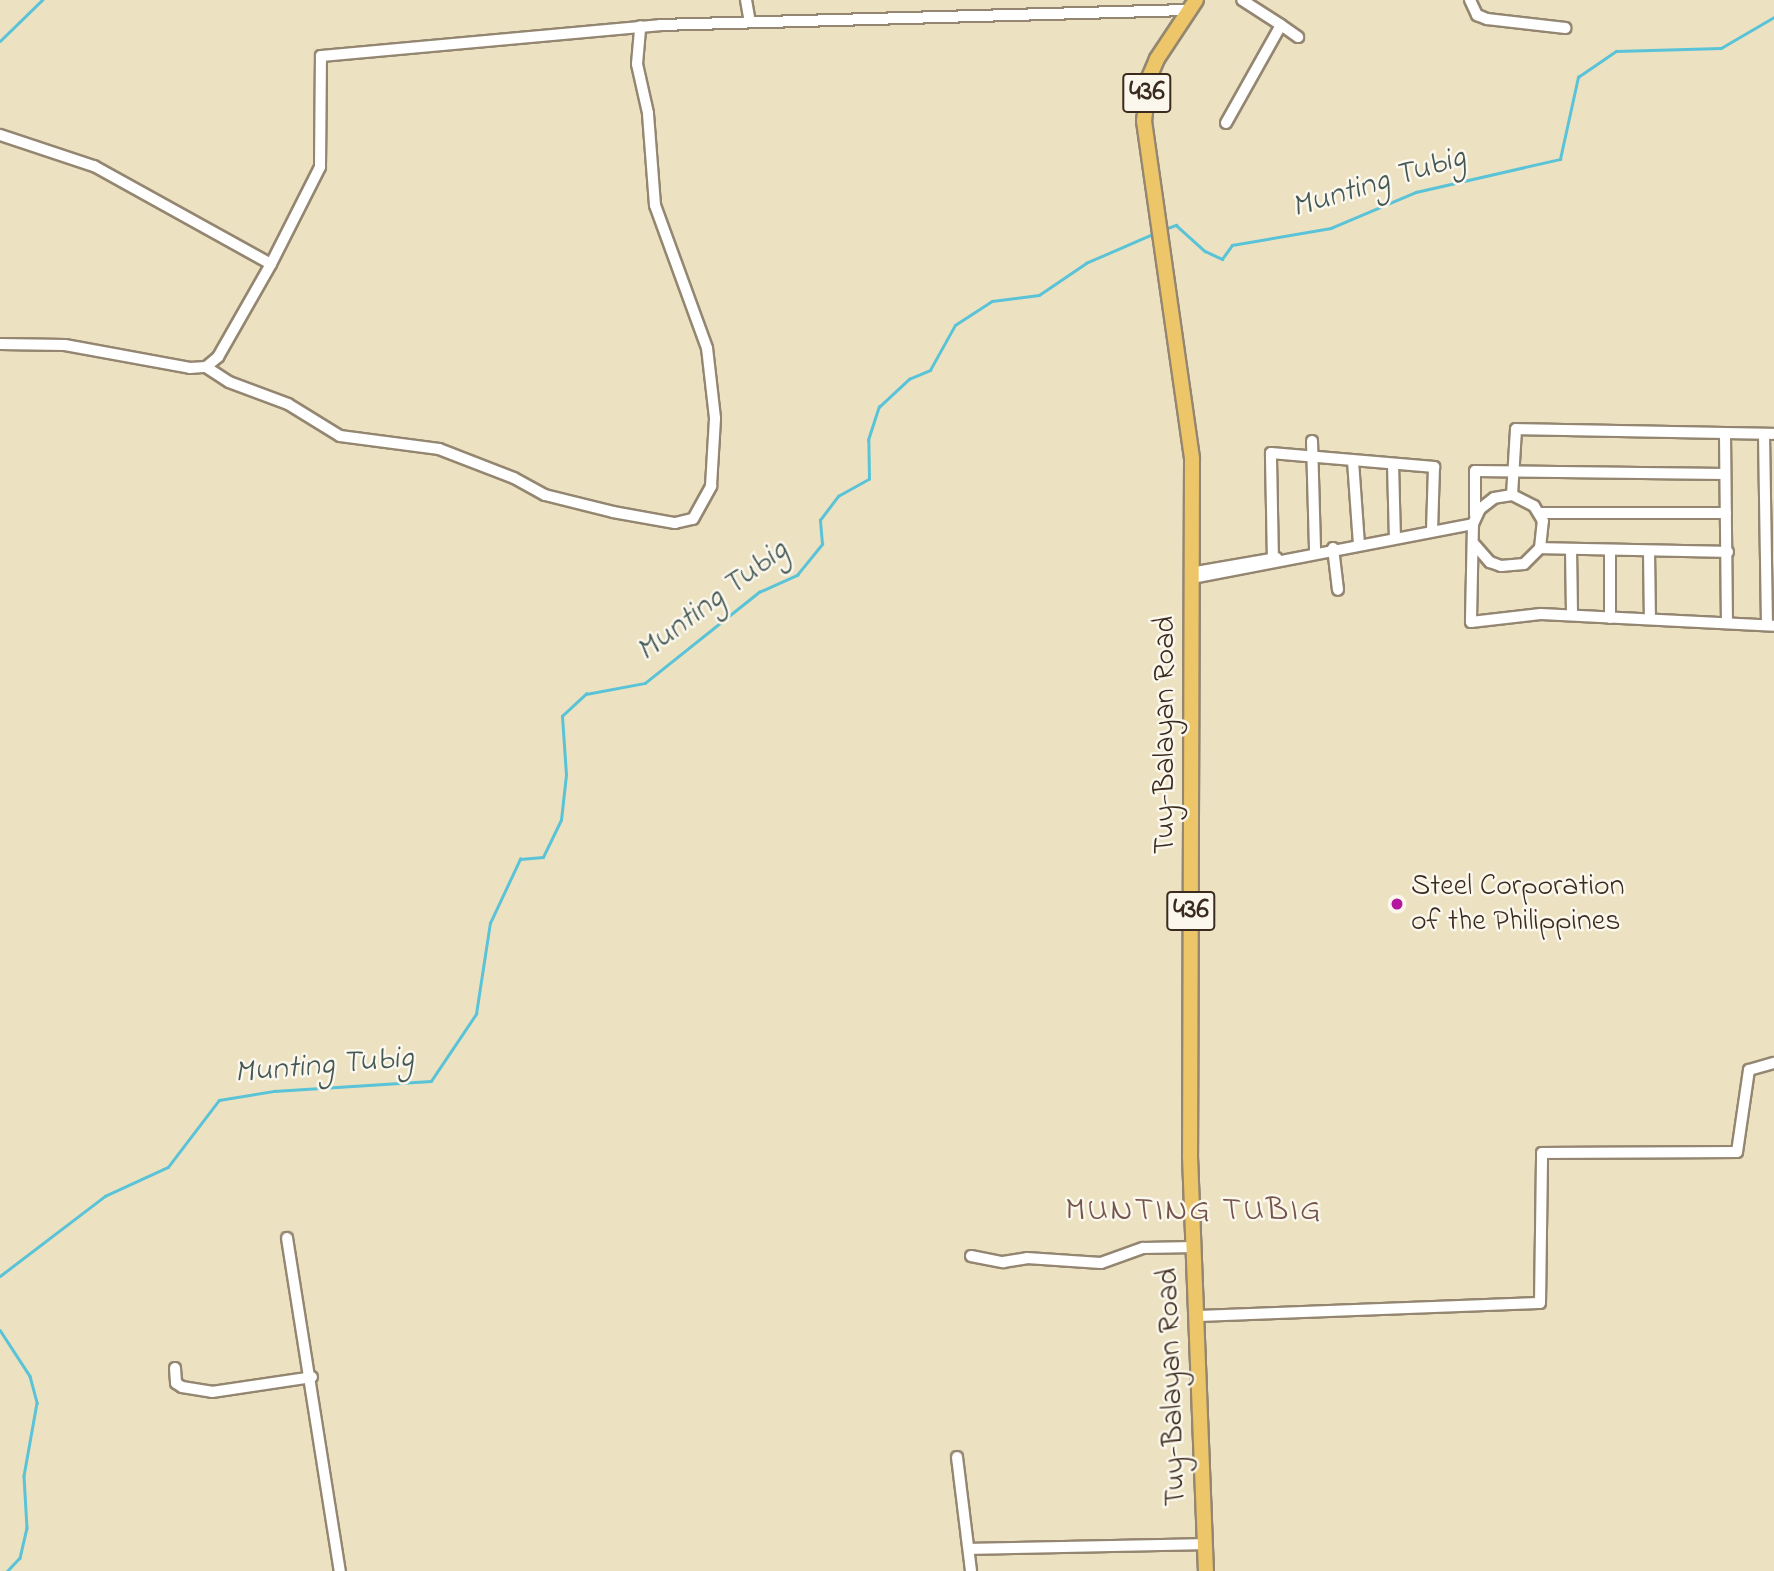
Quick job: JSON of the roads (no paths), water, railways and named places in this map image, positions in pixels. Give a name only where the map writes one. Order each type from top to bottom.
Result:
[{"type":"main road","name":"Tuy-Balayan Road","points":[[1192,5],[1163,47],[1149,78],[1144,133],[1188,410],[1193,575],[1190,1156],[1206,1571]]},
{"type":"street","points":[[746,0],[750,22]]},
{"type":"street","points":[[1242,0],[1298,37]]},
{"type":"street","points":[[1470,0],[1477,15],[1487,19],[1565,28]]},
{"type":"street","points":[[206,367],[218,356],[271,264],[320,167],[321,56],[640,26],[1192,5]]},
{"type":"street","points":[[1226,123],[1282,25]]},
{"type":"street","points":[[0,344],[65,345],[190,368],[206,367],[229,382],[288,404],[340,436],[439,449],[514,478],[545,495],[613,512],[675,523],[693,519],[712,486],[715,418],[708,386],[707,348],[655,205],[648,113],[637,64],[640,26]]},
{"type":"street","points":[[0,135],[94,166],[271,264]]},
{"type":"street","points":[[1512,495],[1514,471],[1516,429],[1769,434],[1771,625],[1572,615],[1471,622],[1475,471],[1514,471],[1725,474]]},
{"type":"street","points":[[1725,435],[1727,623]]},
{"type":"street","points":[[1312,441],[1315,551]]},
{"type":"street","points":[[1275,559],[1271,453],[1434,467],[1432,531]]},
{"type":"street","points":[[1353,461],[1359,544]]},
{"type":"street","points":[[1393,464],[1395,538]]},
{"type":"street","points":[[1193,575],[1474,521],[1494,498],[1512,495],[1528,501],[1539,513],[1545,530],[1540,548],[1524,564],[1501,566],[1481,555],[1475,545]]},
{"type":"street","points":[[1539,513],[1726,513]]},
{"type":"street","points":[[1333,548],[1338,590]]},
{"type":"street","points":[[1540,548],[1728,552]]},
{"type":"street","points":[[1571,549],[1572,615]]},
{"type":"street","points":[[1610,550],[1610,618]]},
{"type":"street","points":[[1649,551],[1650,620]]},
{"type":"street","points":[[1196,1315],[1540,1303],[1542,1153],[1737,1152],[1749,1070],[1774,1063]]},
{"type":"street","points":[[287,1238],[312,1377],[340,1571]]},
{"type":"street","points":[[971,1256],[1003,1262],[1035,1258],[1110,1262],[1143,1248],[1195,1247]]},
{"type":"street","points":[[175,1368],[177,1383],[203,1391],[312,1377]]},
{"type":"street","points":[[957,1457],[971,1571]]},
{"type":"street","points":[[970,1549],[1205,1544]]},
{"type":"waterway","points":[[0,41],[42,0]]},
{"type":"waterway","name":"Munting Tubig","points":[[1165,229],[1176,225],[1205,251],[1222,259],[1232,245],[1331,228],[1416,192],[1560,159],[1578,77],[1616,51],[1721,48],[1774,17]]},
{"type":"waterway","name":"Munting Tubig","points":[[0,1276],[105,1196],[168,1167],[219,1100],[274,1091],[431,1081],[476,1014],[490,923],[520,859],[543,857],[561,820],[566,775],[562,716],[586,694],[645,683],[759,592],[797,575],[822,544],[820,520],[838,496],[869,479],[868,440],[879,407],[909,379],[930,370],[955,325],[992,301],[1039,295],[1086,263],[1155,233]]},
{"type":"waterway","name":"Munting Tubig","points":[[0,1330],[30,1376],[37,1403],[24,1476],[27,1528],[20,1558],[8,1571]]},
{"type":"place","name":"Steel Corporation of the Philippines","points":[[1397,904]]},
{"type":"district","name":"MUNTING TUBIG","points":[[1194,1212]]}]
